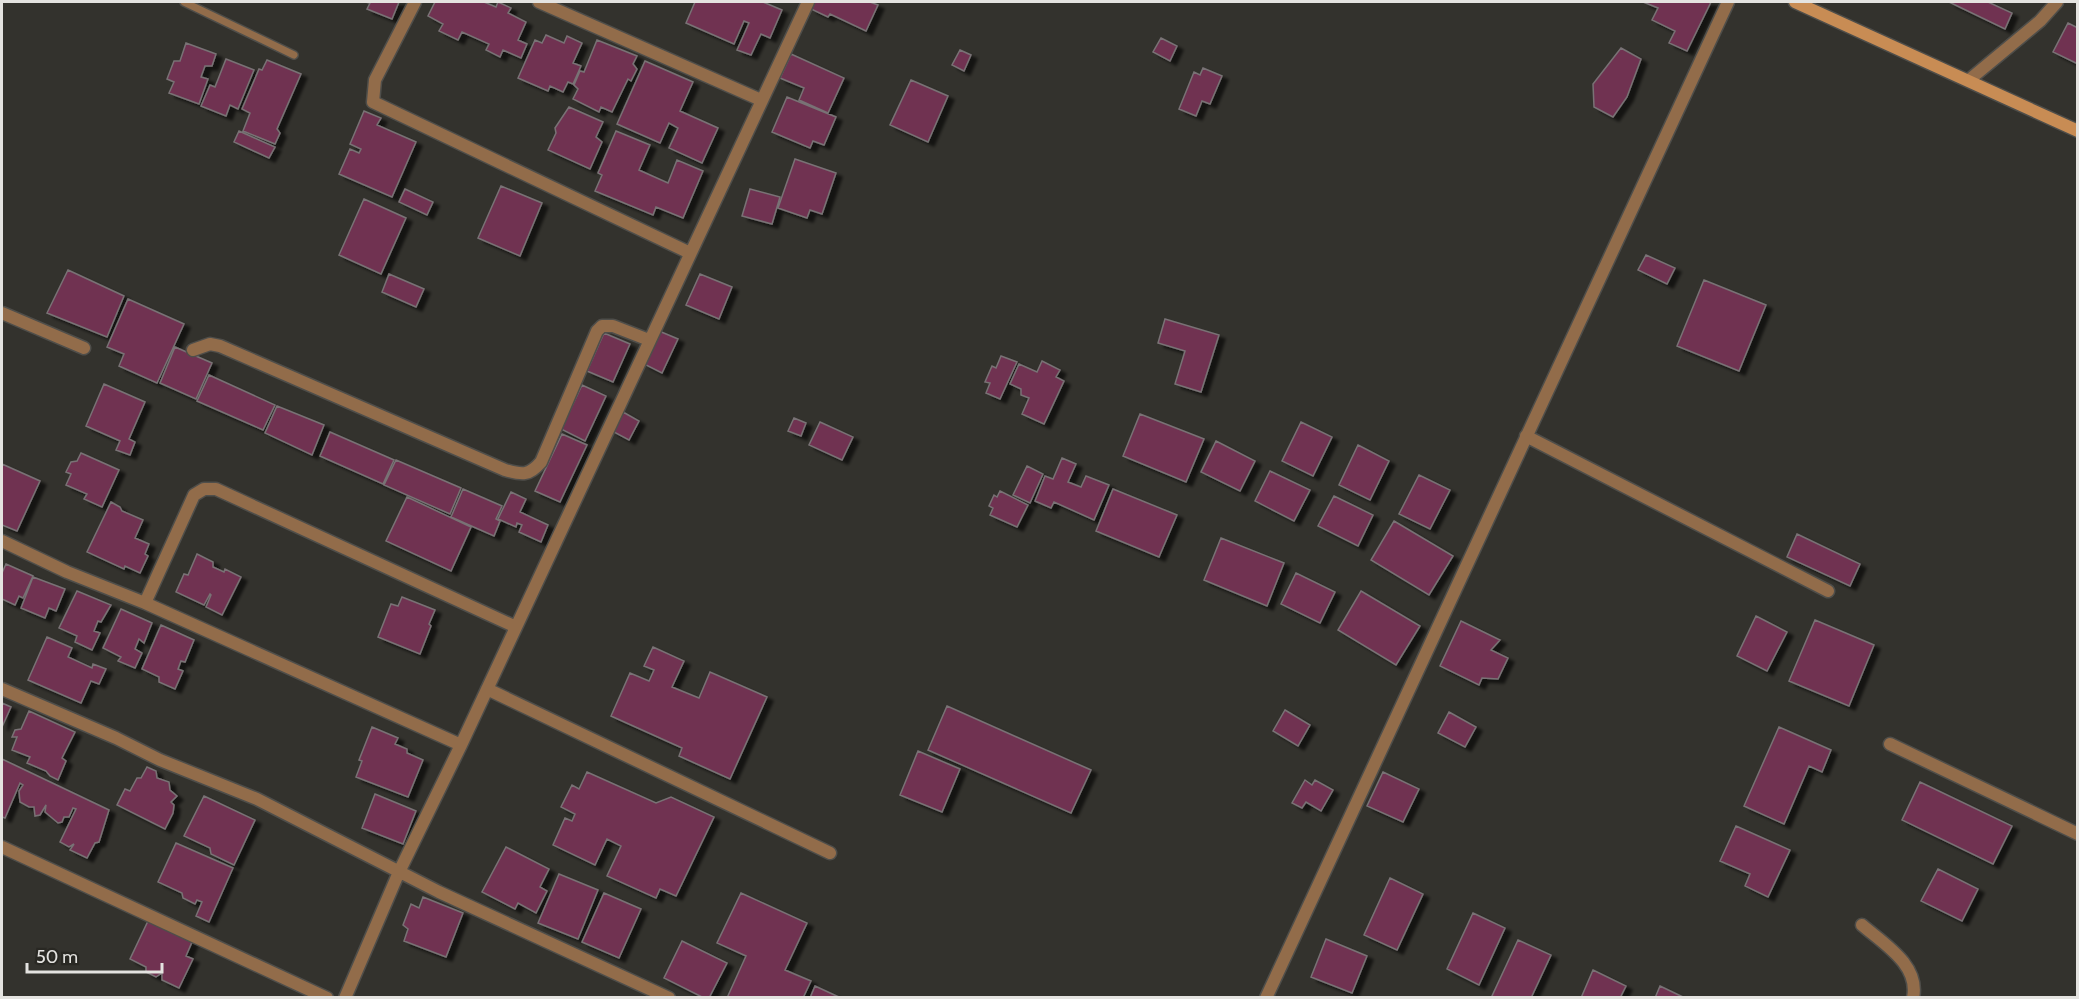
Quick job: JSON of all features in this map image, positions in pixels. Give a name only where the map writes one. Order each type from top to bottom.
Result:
[{"type":"street","points":[[415,2],[375,80],[373,102],[690,253]]},
{"type":"street","points":[[539,2],[761,100]]},
{"type":"street","points":[[345,998],[399,872],[461,745],[808,2]]},
{"type":"street","points":[[1266,998],[1728,2]]},
{"type":"street","points":[[1795,2],[2078,131]]},
{"type":"street","points":[[1970,80],[2040,21],[2056,2]]},
{"type":"street","points":[[2,314],[84,348]]},
{"type":"street","points":[[193,350],[210,344],[220,345],[505,470],[525,474],[534,471],[541,462],[597,332],[602,326],[612,326],[649,340]]},
{"type":"street","points":[[1526,436],[1828,591]]},
{"type":"street","points":[[145,603],[194,495],[204,489],[216,489],[516,627]]},
{"type":"street","points":[[2,541],[67,572],[145,603],[461,745]]},
{"type":"street","points":[[2,689],[116,738],[160,760],[257,799],[439,892],[669,998]]},
{"type":"street","points":[[487,689],[830,853]]},
{"type":"street","points":[[1890,744],[2078,834]]},
{"type":"street","points":[[2,847],[327,998]]},
{"type":"street","points":[[1862,925],[1907,965],[1916,986],[1913,998]]},
{"type":"lane","points":[[184,2],[294,55]]},
{"type":"building","points":[[365,2],[399,2],[392,19],[367,9],[370,3]]},
{"type":"building","points":[[435,2],[484,2],[496,7],[498,2],[511,8],[508,13],[526,22],[518,40],[527,44],[521,58],[503,50],[500,57],[486,50],[489,44],[462,32],[458,40],[439,31],[443,24],[428,16]]},
{"type":"building","points":[[695,2],[763,2],[782,10],[770,38],[761,34],[751,55],[737,50],[749,23],[744,21],[734,44],[686,23]]},
{"type":"building","points":[[815,2],[870,2],[878,5],[866,31],[830,14],[828,17],[811,9]]},
{"type":"building","points":[[1643,2],[1711,2],[1687,51],[1669,43],[1675,31],[1652,20],[1658,8]]},
{"type":"building","points":[[1949,2],[1988,2],[2012,13],[2005,29]]},
{"type":"building","points":[[2068,23],[2078,28],[2078,64],[2053,52]]},
{"type":"building","points":[[546,35],[564,43],[567,36],[582,43],[573,63],[581,66],[573,84],[568,82],[563,92],[550,86],[548,91],[518,78],[535,40],[542,43]]},
{"type":"building","points":[[1161,38],[1177,46],[1170,61],[1153,52]]},
{"type":"building","points":[[597,40],[637,56],[633,64],[637,69],[631,81],[628,79],[612,112],[601,107],[599,112],[573,99],[578,89],[574,85],[580,71],[584,72]]},
{"type":"building","points":[[186,43],[216,54],[212,66],[205,66],[201,77],[208,79],[199,104],[169,93],[174,82],[167,79],[174,61],[180,61]]},
{"type":"building","points":[[1621,48],[1641,59],[1627,97],[1613,117],[1594,107],[1593,84]]},
{"type":"building","points":[[960,50],[971,55],[964,71],[952,65]]},
{"type":"building","points":[[791,54],[844,78],[828,113],[799,100],[804,88],[780,78]]},
{"type":"building","points":[[226,59],[254,70],[238,109],[230,105],[226,116],[201,106],[210,85],[215,87]]},
{"type":"building","points":[[267,60],[301,74],[277,129],[280,133],[275,144],[243,131],[250,113],[242,109],[259,69],[262,70]]},
{"type":"building","points":[[645,61],[693,82],[680,111],[718,128],[702,163],[669,148],[678,128],[669,123],[660,143],[617,124]]},
{"type":"building","points":[[1203,68],[1222,76],[1210,104],[1202,101],[1196,116],[1179,109],[1194,72],[1200,75]]},
{"type":"building","points":[[911,80],[948,96],[928,142],[890,125]]},
{"type":"building","points":[[787,97],[836,117],[824,145],[813,141],[810,148],[772,132]]},
{"type":"building","points":[[569,107],[603,122],[596,137],[602,142],[590,169],[548,150],[556,133],[555,128]]},
{"type":"building","points":[[364,111],[381,118],[377,125],[416,142],[392,197],[339,174],[350,149],[359,153],[361,149],[350,144]]},
{"type":"building","points":[[239,131],[275,147],[269,158],[234,142]]},
{"type":"building","points":[[616,131],[650,145],[639,170],[668,183],[677,160],[703,171],[683,218],[656,207],[653,215],[595,191],[602,175],[598,173]]},
{"type":"building","points":[[795,159],[836,173],[822,214],[810,210],[807,218],[778,208]]},
{"type":"building","points":[[501,186],[542,203],[520,256],[478,238]]},
{"type":"building","points":[[405,189],[433,202],[427,215],[399,202]]},
{"type":"building","points":[[750,189],[780,197],[772,224],[742,216]]},
{"type":"building","points":[[364,199],[406,218],[381,274],[339,255]]},
{"type":"building","points":[[1646,255],[1675,268],[1667,284],[1638,270]]},
{"type":"building","points":[[68,270],[124,296],[107,337],[47,313]]},
{"type":"building","points":[[389,274],[424,289],[416,307],[382,292]]},
{"type":"building","points":[[700,274],[732,287],[719,319],[686,305]]},
{"type":"building","points":[[1704,280],[1766,305],[1739,371],[1677,346]]},
{"type":"building","points":[[128,299],[184,324],[157,383],[119,366],[124,354],[107,347]]},
{"type":"building","points":[[1165,319],[1219,335],[1201,392],[1175,384],[1185,351],[1158,343]]},
{"type":"building","points":[[659,331],[678,339],[662,373],[644,364]]},
{"type":"building","points":[[604,333],[630,344],[613,382],[587,371]]},
{"type":"building","points":[[175,347],[212,363],[196,399],[160,383]]},
{"type":"building","points":[[1001,356],[1017,362],[1000,399],[986,393],[990,383],[985,382],[992,366],[996,368]]},
{"type":"building","points":[[1042,361],[1060,370],[1056,377],[1064,381],[1044,424],[1022,414],[1029,398],[1021,395],[1021,389],[1010,384],[1019,364],[1037,372]]},
{"type":"building","points":[[209,375],[275,405],[263,430],[197,401]]},
{"type":"building","points":[[104,384],[145,402],[129,439],[135,442],[130,455],[116,450],[120,441],[86,426]]},
{"type":"building","points":[[582,385],[606,396],[585,441],[561,429]]},
{"type":"building","points":[[277,406],[324,425],[312,455],[265,433]]},
{"type":"building","points":[[623,412],[639,421],[629,440],[612,431]]},
{"type":"building","points":[[1140,414],[1204,439],[1186,482],[1123,456]]},
{"type":"building","points":[[794,418],[806,423],[801,436],[788,431]]},
{"type":"building","points":[[820,422],[853,437],[842,460],[809,445]]},
{"type":"building","points":[[1301,422],[1332,437],[1313,476],[1282,461]]},
{"type":"building","points":[[330,432],[394,460],[383,484],[320,456]]},
{"type":"building","points":[[562,434],[587,445],[560,502],[535,491]]},
{"type":"building","points":[[1216,441],[1255,461],[1240,491],[1201,472]]},
{"type":"building","points":[[1358,445],[1389,461],[1370,500],[1339,485]]},
{"type":"building","points":[[81,453],[119,470],[102,507],[84,499],[87,494],[66,485],[71,474],[66,472],[71,462],[77,461]]},
{"type":"building","points":[[1062,458],[1076,464],[1068,482],[1081,487],[1086,476],[1109,485],[1094,520],[1054,502],[1051,508],[1035,501],[1045,476],[1053,479]]},
{"type":"building","points":[[396,460],[461,488],[450,514],[384,485]]},
{"type":"building","points":[[2,464],[40,481],[17,531],[2,525]]},
{"type":"building","points":[[1027,466],[1043,474],[1030,503],[1013,495]]},
{"type":"building","points":[[1270,471],[1310,490],[1294,521],[1255,501]]},
{"type":"building","points":[[1419,475],[1450,490],[1430,529],[1399,514]]},
{"type":"building","points":[[463,489],[502,506],[496,519],[500,521],[494,536],[451,517]]},
{"type":"building","points":[[1113,489],[1177,515],[1159,557],[1096,531]]},
{"type":"building","points":[[1000,491],[1028,505],[1017,527],[990,515],[993,508],[989,506],[994,495],[997,497]]},
{"type":"building","points":[[511,492],[526,499],[520,512],[548,525],[541,542],[519,532],[522,525],[517,523],[516,527],[498,519]]},
{"type":"building","points":[[1334,496],[1373,515],[1358,546],[1318,526]]},
{"type":"building","points":[[407,497],[471,527],[451,571],[386,541]]},
{"type":"building","points":[[111,502],[120,507],[122,511],[143,520],[135,538],[149,544],[145,554],[148,556],[140,573],[125,566],[124,569],[87,552]]},
{"type":"building","points":[[1394,521],[1453,556],[1429,595],[1371,560]]},
{"type":"building","points":[[1797,534],[1860,564],[1850,586],[1787,557]]},
{"type":"building","points":[[1221,538],[1284,563],[1267,606],[1204,580]]},
{"type":"building","points":[[197,554],[213,562],[213,567],[224,572],[225,569],[241,577],[222,615],[206,607],[210,594],[204,605],[176,592],[184,574],[188,575]]},
{"type":"building","points":[[6,564],[33,576],[23,598],[19,596],[15,605],[2,599],[2,573]]},
{"type":"building","points":[[1296,573],[1335,592],[1320,623],[1281,604]]},
{"type":"building","points":[[33,577],[65,589],[56,611],[49,608],[45,618],[21,608]]},
{"type":"building","points":[[77,591],[111,605],[101,622],[98,621],[94,631],[100,633],[92,650],[75,642],[77,636],[59,628]]},
{"type":"building","points":[[1361,591],[1420,626],[1396,665],[1338,630]]},
{"type":"building","points":[[402,597],[435,610],[420,654],[378,637],[391,604],[398,606]]},
{"type":"building","points":[[121,609],[152,623],[144,643],[139,639],[135,649],[142,653],[135,668],[118,661],[121,657],[103,648]]},
{"type":"building","points":[[1756,616],[1787,632],[1767,671],[1737,656]]},
{"type":"building","points":[[1815,620],[1874,645],[1849,706],[1789,681]]},
{"type":"building","points":[[1461,621],[1500,640],[1491,650],[1508,658],[1498,679],[1482,678],[1479,685],[1440,666]]},
{"type":"building","points":[[161,625],[194,640],[185,662],[181,661],[178,669],[183,671],[175,689],[159,682],[159,677],[142,669]]},
{"type":"building","points":[[47,637],[72,648],[68,657],[92,668],[93,664],[106,669],[99,684],[91,681],[81,703],[28,680]]},
{"type":"building","points":[[653,647],[684,661],[672,687],[699,698],[710,672],[767,697],[730,779],[679,756],[682,748],[611,716],[630,673],[649,681],[654,670],[644,666]]},
{"type":"building","points":[[2,703],[11,707],[2,727]]},
{"type":"building","points":[[947,706],[1091,770],[1071,813],[928,750]]},
{"type":"building","points":[[1285,710],[1310,725],[1298,746],[1273,731]]},
{"type":"building","points":[[29,711],[75,732],[62,758],[66,761],[58,780],[46,771],[27,763],[30,757],[12,750],[17,737],[12,737],[15,730],[21,729]]},
{"type":"building","points":[[1449,712],[1476,727],[1465,747],[1438,733]]},
{"type":"building","points":[[372,727],[398,738],[395,744],[407,749],[407,753],[423,760],[408,797],[356,777],[362,761],[359,760]]},
{"type":"building","points":[[1779,727],[1831,750],[1822,772],[1809,766],[1784,824],[1744,806]]},
{"type":"building","points":[[918,751],[960,769],[942,812],[900,795]]},
{"type":"building","points":[[2,759],[109,810],[99,842],[95,843],[87,858],[70,850],[74,844],[69,847],[60,842],[76,809],[73,808],[69,817],[64,817],[62,822],[58,823],[45,812],[46,805],[40,815],[35,816],[34,807],[20,802],[19,791],[23,785],[20,783],[5,818],[2,817]]},
{"type":"building","points":[[147,767],[156,771],[157,778],[169,782],[170,790],[177,796],[171,802],[174,805],[173,813],[165,829],[117,805],[125,789],[130,791],[137,778],[141,778]]},
{"type":"building","points":[[587,772],[656,803],[671,797],[714,817],[676,896],[660,889],[656,898],[607,876],[621,846],[607,839],[595,865],[553,845],[565,818],[572,821],[575,814],[561,807],[572,785],[579,789]]},
{"type":"building","points":[[1383,772],[1419,789],[1403,822],[1367,806]]},
{"type":"building","points":[[1305,780],[1312,785],[1315,780],[1333,790],[1321,811],[1306,802],[1302,808],[1292,803]]},
{"type":"building","points":[[1920,782],[2012,826],[1993,864],[1902,820]]},
{"type":"building","points":[[375,794],[416,811],[403,844],[362,828]]},
{"type":"building","points":[[204,796],[255,820],[234,865],[211,854],[210,848],[184,836]]},
{"type":"building","points":[[1736,826],[1790,850],[1768,897],[1745,886],[1750,874],[1720,861]]},
{"type":"building","points":[[176,843],[233,868],[209,922],[196,916],[202,902],[197,900],[195,904],[183,898],[182,893],[158,882]]},
{"type":"building","points":[[506,847],[549,869],[540,887],[547,891],[536,913],[518,903],[515,909],[482,892]]},
{"type":"building","points":[[1938,869],[1978,889],[1962,921],[1921,901]]},
{"type":"building","points":[[559,874],[598,890],[578,939],[538,923]]},
{"type":"building","points":[[1390,878],[1423,894],[1397,950],[1364,935]]},
{"type":"building","points":[[604,893],[641,909],[619,958],[582,942]]},
{"type":"building","points":[[741,893],[807,923],[785,970],[811,981],[803,998],[727,998],[746,956],[717,943]]},
{"type":"building","points":[[423,897],[463,913],[446,957],[404,941],[408,929],[403,925],[411,904],[419,908]]},
{"type":"building","points":[[1473,913],[1505,928],[1479,985],[1447,969]]},
{"type":"building","points":[[148,921],[192,942],[186,956],[193,959],[179,988],[162,980],[162,973],[156,977],[146,972],[146,967],[130,959]]},
{"type":"building","points":[[1326,939],[1367,956],[1352,993],[1311,977]]},
{"type":"building","points":[[1518,940],[1551,955],[1531,998],[1496,998],[1492,996]]},
{"type":"building","points":[[682,941],[727,963],[709,998],[704,998],[664,978]]},
{"type":"building","points":[[1593,970],[1626,986],[1620,998],[1581,998]]},
{"type":"building","points":[[815,986],[841,998],[810,998]]},
{"type":"building","points":[[1660,986],[1685,998],[1655,998]]}]
